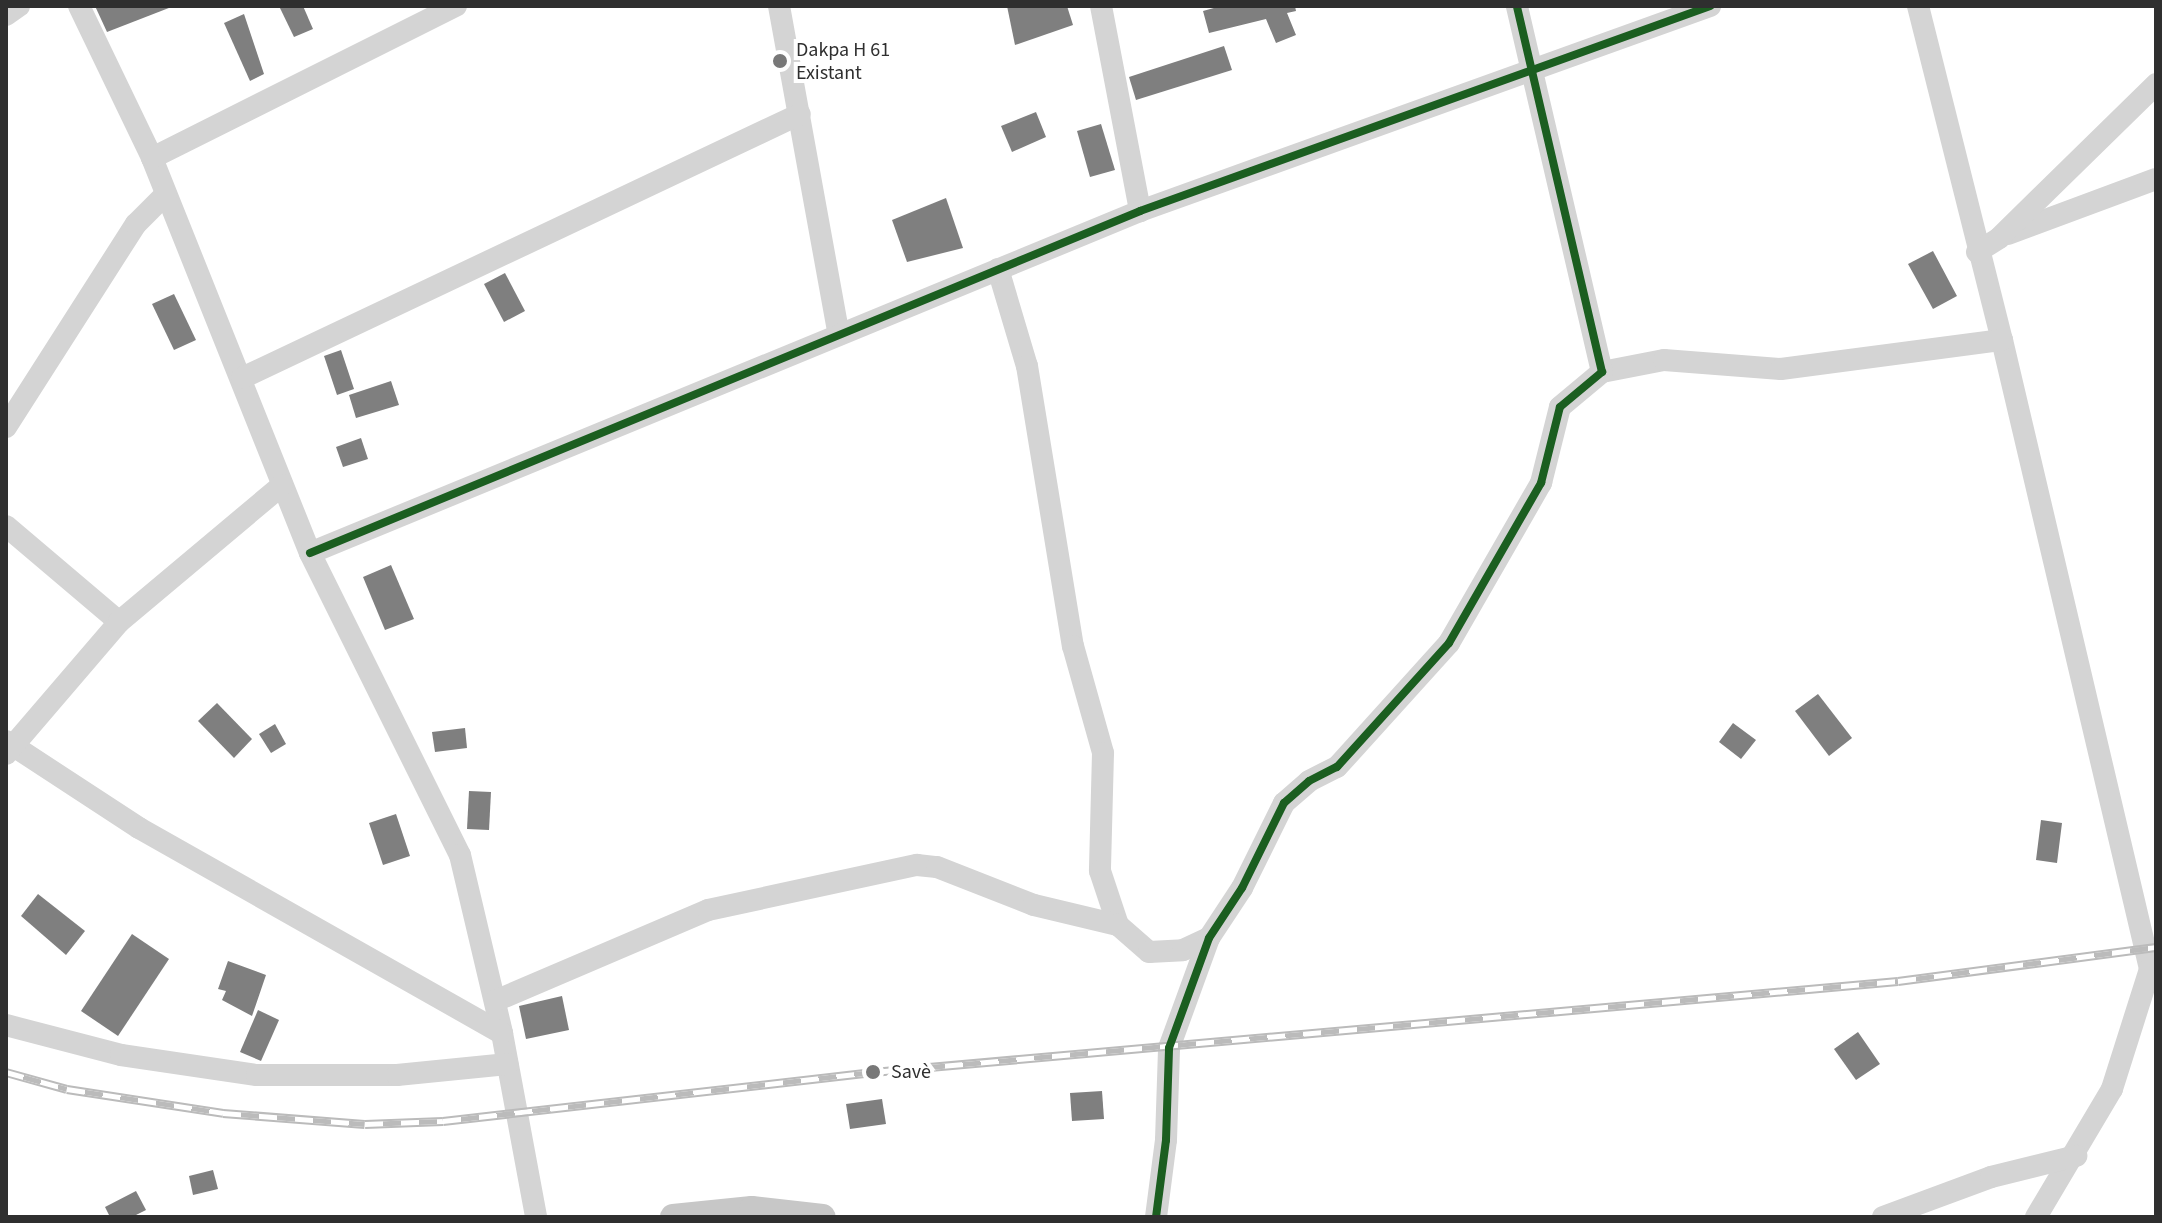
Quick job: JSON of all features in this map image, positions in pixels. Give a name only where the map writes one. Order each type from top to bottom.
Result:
[{"type":"main road","points":[[673,1217],[752,1209],[823,1217]]},
{"type":"street","points":[[6,15],[19,6]]},
{"type":"street","points":[[79,6],[152,158],[310,553],[460,855],[502,1033],[536,1217]]},
{"type":"street","points":[[152,158],[456,6]]},
{"type":"street","points":[[779,6],[839,335]]},
{"type":"street","points":[[1101,6],[1140,211]]},
{"type":"street","points":[[1517,6],[1529,70],[1602,372]]},
{"type":"street","points":[[310,553],[1140,211],[1710,6]]},
{"type":"street","points":[[1918,6],[1977,252],[2002,340],[2150,969],[2112,1089],[2076,1156],[2036,1217]]},
{"type":"street","points":[[1999,238],[2156,84]]},
{"type":"street","points":[[242,378],[800,114]]},
{"type":"street","points":[[1977,252],[1999,238],[2156,179]]},
{"type":"street","points":[[6,427],[136,224],[166,194]]},
{"type":"street","points":[[998,269],[1027,366],[1073,646],[1103,753],[1100,871],[1118,925]]},
{"type":"street","points":[[1156,1217],[1166,1140],[1169,1048],[1209,938],[1242,888],[1284,803],[1309,781],[1337,767],[1449,643],[1541,483],[1560,407],[1602,372],[1664,360],[1781,369],[2002,340]]},
{"type":"street","points":[[282,485],[119,622],[8,747],[139,828],[502,1033]]},
{"type":"street","points":[[6,526],[119,622]]},
{"type":"street","points":[[495,1001],[708,910],[917,865],[937,867],[1034,905],[1118,925],[1149,952],[1165,954],[1209,938]]},
{"type":"street","points":[[6,1025],[121,1055],[257,1075],[397,1075],[507,1064]]},
{"type":"street","points":[[1883,1217],[1991,1177],[2076,1156]]},
{"type":"building","points":[[95,6],[174,6],[107,32]]},
{"type":"building","points":[[279,6],[303,6],[313,29],[294,37]]},
{"type":"building","points":[[1007,6],[1067,6],[1073,25],[1015,45]]},
{"type":"building","points":[[1221,6],[1295,6],[1296,11],[1287,13],[1296,35],[1276,43],[1266,19],[1209,33],[1203,11]]},
{"type":"building","points":[[244,14],[264,74],[250,81],[224,23]]},
{"type":"building","points":[[1224,46],[1232,70],[1136,100],[1129,77]]},
{"type":"building","points":[[1036,112],[1046,137],[1012,152],[1001,126]]},
{"type":"building","points":[[1101,124],[1115,170],[1090,177],[1077,131]]},
{"type":"building","points":[[946,198],[963,248],[907,262],[892,220]]},
{"type":"building","points":[[1933,251],[1957,296],[1933,309],[1908,264]]},
{"type":"building","points":[[505,273],[525,311],[504,322],[484,284]]},
{"type":"building","points":[[174,294],[196,340],[174,350],[152,304]]},
{"type":"building","points":[[341,350],[354,389],[337,395],[324,356]]},
{"type":"building","points":[[391,381],[399,405],[356,418],[349,395]]},
{"type":"building","points":[[361,438],[368,459],[343,467],[336,447]]},
{"type":"building","points":[[391,565],[414,619],[385,630],[363,577]]},
{"type":"building","points":[[1818,694],[1852,738],[1829,756],[1795,711]]},
{"type":"building","points":[[217,703],[252,739],[234,758],[198,721]]},
{"type":"building","points":[[1733,723],[1756,740],[1741,759],[1719,742]]},
{"type":"building","points":[[275,724],[286,744],[271,753],[259,734]]},
{"type":"building","points":[[465,728],[467,748],[435,752],[432,732]]},
{"type":"building","points":[[469,791],[491,792],[489,830],[467,829]]},
{"type":"building","points":[[396,814],[410,856],[383,865],[369,823]]},
{"type":"building","points":[[2041,820],[2062,823],[2057,863],[2036,860]]},
{"type":"building","points":[[38,894],[85,931],[66,955],[21,916]]},
{"type":"building","points":[[132,934],[169,959],[118,1036],[81,1011]]},
{"type":"building","points":[[228,961],[266,975],[252,1016],[222,1000],[226,991],[218,989]]},
{"type":"building","points":[[562,996],[569,1030],[526,1039],[519,1006]]},
{"type":"building","points":[[258,1010],[279,1020],[261,1061],[240,1052]]},
{"type":"building","points":[[1858,1032],[1880,1064],[1856,1080],[1834,1049]]},
{"type":"building","points":[[1102,1091],[1104,1119],[1072,1121],[1070,1093]]},
{"type":"building","points":[[882,1099],[886,1124],[850,1129],[846,1104]]},
{"type":"building","points":[[213,1170],[218,1189],[193,1195],[189,1176]]},
{"type":"building","points":[[136,1191],[146,1210],[132,1217],[110,1217],[105,1207]]},
{"type":"railway","points":[[6,1072],[67,1089],[223,1113],[365,1124],[443,1121],[873,1072],[1898,981],[2156,947]]},
{"type":"cycle path","points":[[1156,1217],[1166,1140],[1169,1048],[1209,938],[1242,888],[1284,803],[1309,781],[1337,767],[1449,643],[1541,483],[1560,407],[1602,372],[1517,6]]},
{"type":"cycle path","points":[[310,553],[1140,211],[1710,6]]},
{"type":"place","name":"Dakpa H 61 Existant","points":[[780,61]]},
{"type":"place","name":"Savè","points":[[873,1072]]}]
